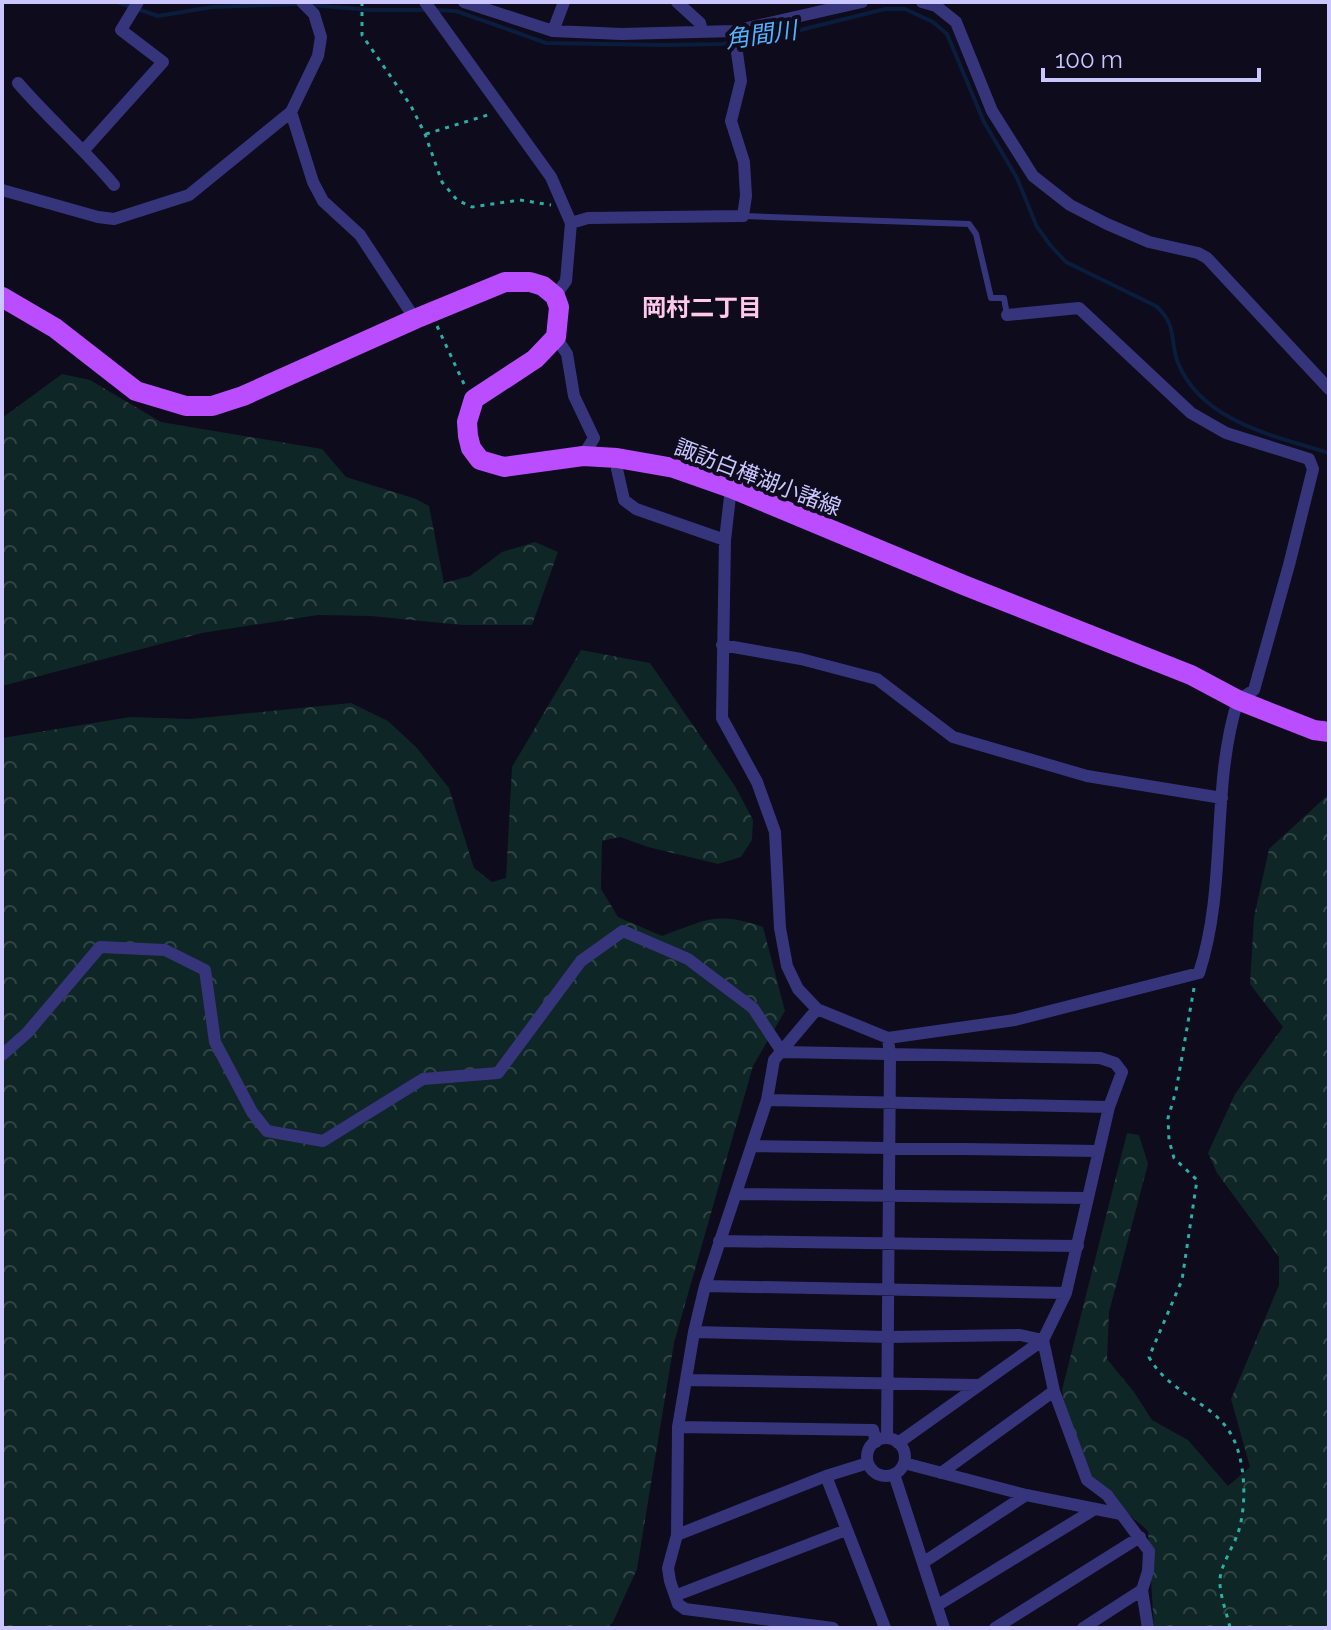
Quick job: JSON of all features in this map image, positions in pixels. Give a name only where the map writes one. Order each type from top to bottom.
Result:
[{"type":"main road","points":[[2,297],[55,328],[136,391],[186,406],[212,406],[243,396],[505,282],[543,286],[555,296],[559,307],[556,337],[535,359],[474,399]]},
{"type":"main road","name":"諏訪白樺湖小諸線","points":[[474,399],[467,422],[468,436],[471,448],[480,460],[504,467],[583,456],[617,458],[674,468],[731,488],[1191,675],[1238,700],[1314,730],[1329,732]]},
{"type":"street","points":[[84,150],[163,62],[121,30],[138,2]]},
{"type":"street","points":[[2,190],[114,219],[189,195],[291,112],[318,56],[321,37],[312,13],[302,2]]},
{"type":"street","points":[[425,2],[551,177],[567,208],[571,223],[566,281],[555,296]]},
{"type":"street","points":[[464,2],[553,31],[622,34],[702,31],[734,34],[862,2]]},
{"type":"street","points":[[553,31],[564,2]]},
{"type":"street","points":[[677,2],[700,23],[702,31]]},
{"type":"street","points":[[922,2],[936,6],[956,22],[992,111],[1033,176],[1070,205],[1107,224],[1149,242],[1198,253],[1207,258],[1255,306],[1329,389]]},
{"type":"street","points":[[571,223],[588,218],[743,216],[746,196],[744,162],[731,121],[741,81],[734,34]]},
{"type":"street","points":[[18,83],[114,185]]},
{"type":"street","points":[[291,112],[313,182],[323,201],[360,235],[421,316]]},
{"type":"street","points":[[731,488],[725,540],[722,718],[757,782],[775,832],[780,928],[787,966],[798,989],[817,1009],[888,1038],[1015,1020],[1199,973],[1216,887],[1229,729],[1238,700],[1254,690],[1313,469],[1309,459],[1226,433],[1191,413],[1079,308],[1007,315]]},
{"type":"street","points":[[556,337],[567,354],[574,396],[594,438],[583,456]]},
{"type":"street","points":[[617,469],[624,500],[636,509],[725,540]]},
{"type":"street","points":[[722,645],[801,659],[877,679],[953,737],[1087,776],[1222,798]]},
{"type":"street","points":[[2,1055],[27,1033],[100,947],[165,950],[205,970],[215,1042],[252,1112],[267,1131],[323,1141],[423,1079],[498,1073],[581,961],[623,931],[688,959],[743,1000],[753,1008],[782,1052]]},
{"type":"street","points":[[817,1009],[774,1060],[767,1100],[705,1286],[678,1427],[677,1535],[668,1568],[678,1604],[685,1609],[833,1628]]},
{"type":"street","points":[[887,1441],[888,1038]]},
{"type":"street","points":[[678,1427],[873,1430],[887,1441],[905,1453],[904,1463],[894,1474],[882,1476],[871,1469],[868,1451],[887,1441],[977,1385],[1043,1340],[1066,1293],[1109,1107],[1122,1072],[1115,1063],[1100,1058],[782,1052]]},
{"type":"street","points":[[767,1100],[1109,1107]]},
{"type":"street","points":[[752,1146],[1098,1151]]},
{"type":"street","points":[[736,1194],[1088,1198]]},
{"type":"street","points":[[719,1241],[1078,1246]]},
{"type":"street","points":[[705,1286],[1066,1293]]},
{"type":"street","points":[[694,1332],[888,1337],[1020,1335],[1043,1340]]},
{"type":"street","points":[[1043,1340],[1054,1391],[1087,1480],[1107,1495],[1149,1551],[1148,1571],[1142,1590],[1148,1628]]},
{"type":"street","points":[[687,1380],[977,1385]]},
{"type":"street","points":[[941,1473],[1054,1391]]},
{"type":"street","points":[[677,1535],[826,1476],[868,1463]]},
{"type":"street","points":[[904,1463],[1026,1495],[1121,1514]]},
{"type":"street","points":[[894,1474],[944,1628]]},
{"type":"street","points":[[826,1476],[885,1628]]},
{"type":"street","points":[[924,1562],[1026,1495]]},
{"type":"street","points":[[938,1605],[1095,1509]]},
{"type":"street","points":[[677,1595],[846,1530]]},
{"type":"street","points":[[995,1628],[1140,1537]]},
{"type":"street","points":[[1083,1628],[1142,1590]]},
{"type":"lane","points":[[737,216],[969,224],[976,234],[991,298],[1004,298],[1007,315]]},
{"type":"path","points":[[362,2],[362,35],[411,106],[442,182],[457,200],[472,207],[520,200],[567,208]]},
{"type":"path","points":[[425,134],[503,110]]},
{"type":"path","points":[[421,316],[442,333],[461,380],[474,399]]},
{"type":"path","points":[[1199,973],[1192,994],[1176,1091],[1168,1118],[1174,1158],[1197,1180],[1182,1280],[1149,1357],[1156,1371],[1223,1421],[1234,1439],[1241,1465],[1244,1506],[1239,1531],[1220,1579],[1230,1628]]},
{"type":"green space","points":[[62,374],[90,380],[161,422],[322,449],[346,477],[429,506],[444,583],[470,576],[502,552],[535,542],[558,552],[532,625],[462,625],[371,616],[318,615],[202,633],[2,686],[2,418]]},
{"type":"green space","points":[[581,650],[650,663],[735,786],[753,820],[752,840],[741,857],[718,864],[620,837],[602,841],[601,889],[618,917],[662,936],[722,919],[763,927],[785,1011],[753,1066],[674,1343],[637,1569],[613,1622],[607,1628],[2,1628],[2,738],[130,717],[190,719],[351,703],[388,721],[417,748],[449,788],[474,868],[492,882],[506,878],[512,767]]},
{"type":"green space","points":[[1329,794],[1329,1628],[1154,1628],[1148,1531],[1107,1495],[1072,1457],[1062,1390],[1127,1133],[1139,1135],[1148,1164],[1109,1312],[1107,1359],[1152,1420],[1188,1440],[1228,1486],[1250,1467],[1231,1399],[1279,1285],[1279,1257],[1217,1173],[1208,1153],[1235,1094],[1283,1027],[1250,984],[1254,917],[1269,849]]},
{"type":"waterway","name":"角間川","points":[[117,2],[158,16],[212,7],[298,4]]},
{"type":"waterway","name":"角間川","points":[[311,5],[370,10],[426,10]]},
{"type":"waterway","name":"角間川","points":[[435,10],[456,11],[546,43],[722,44],[768,38],[885,9],[905,9],[933,22],[947,34],[984,122],[1017,178],[1037,227],[1051,246],[1066,262],[1156,306],[1163,313],[1170,326],[1178,363],[1189,383],[1204,400],[1242,424],[1329,453]]},
{"type":"district","name":"岡村二丁目","points":[[702,308]]}]
